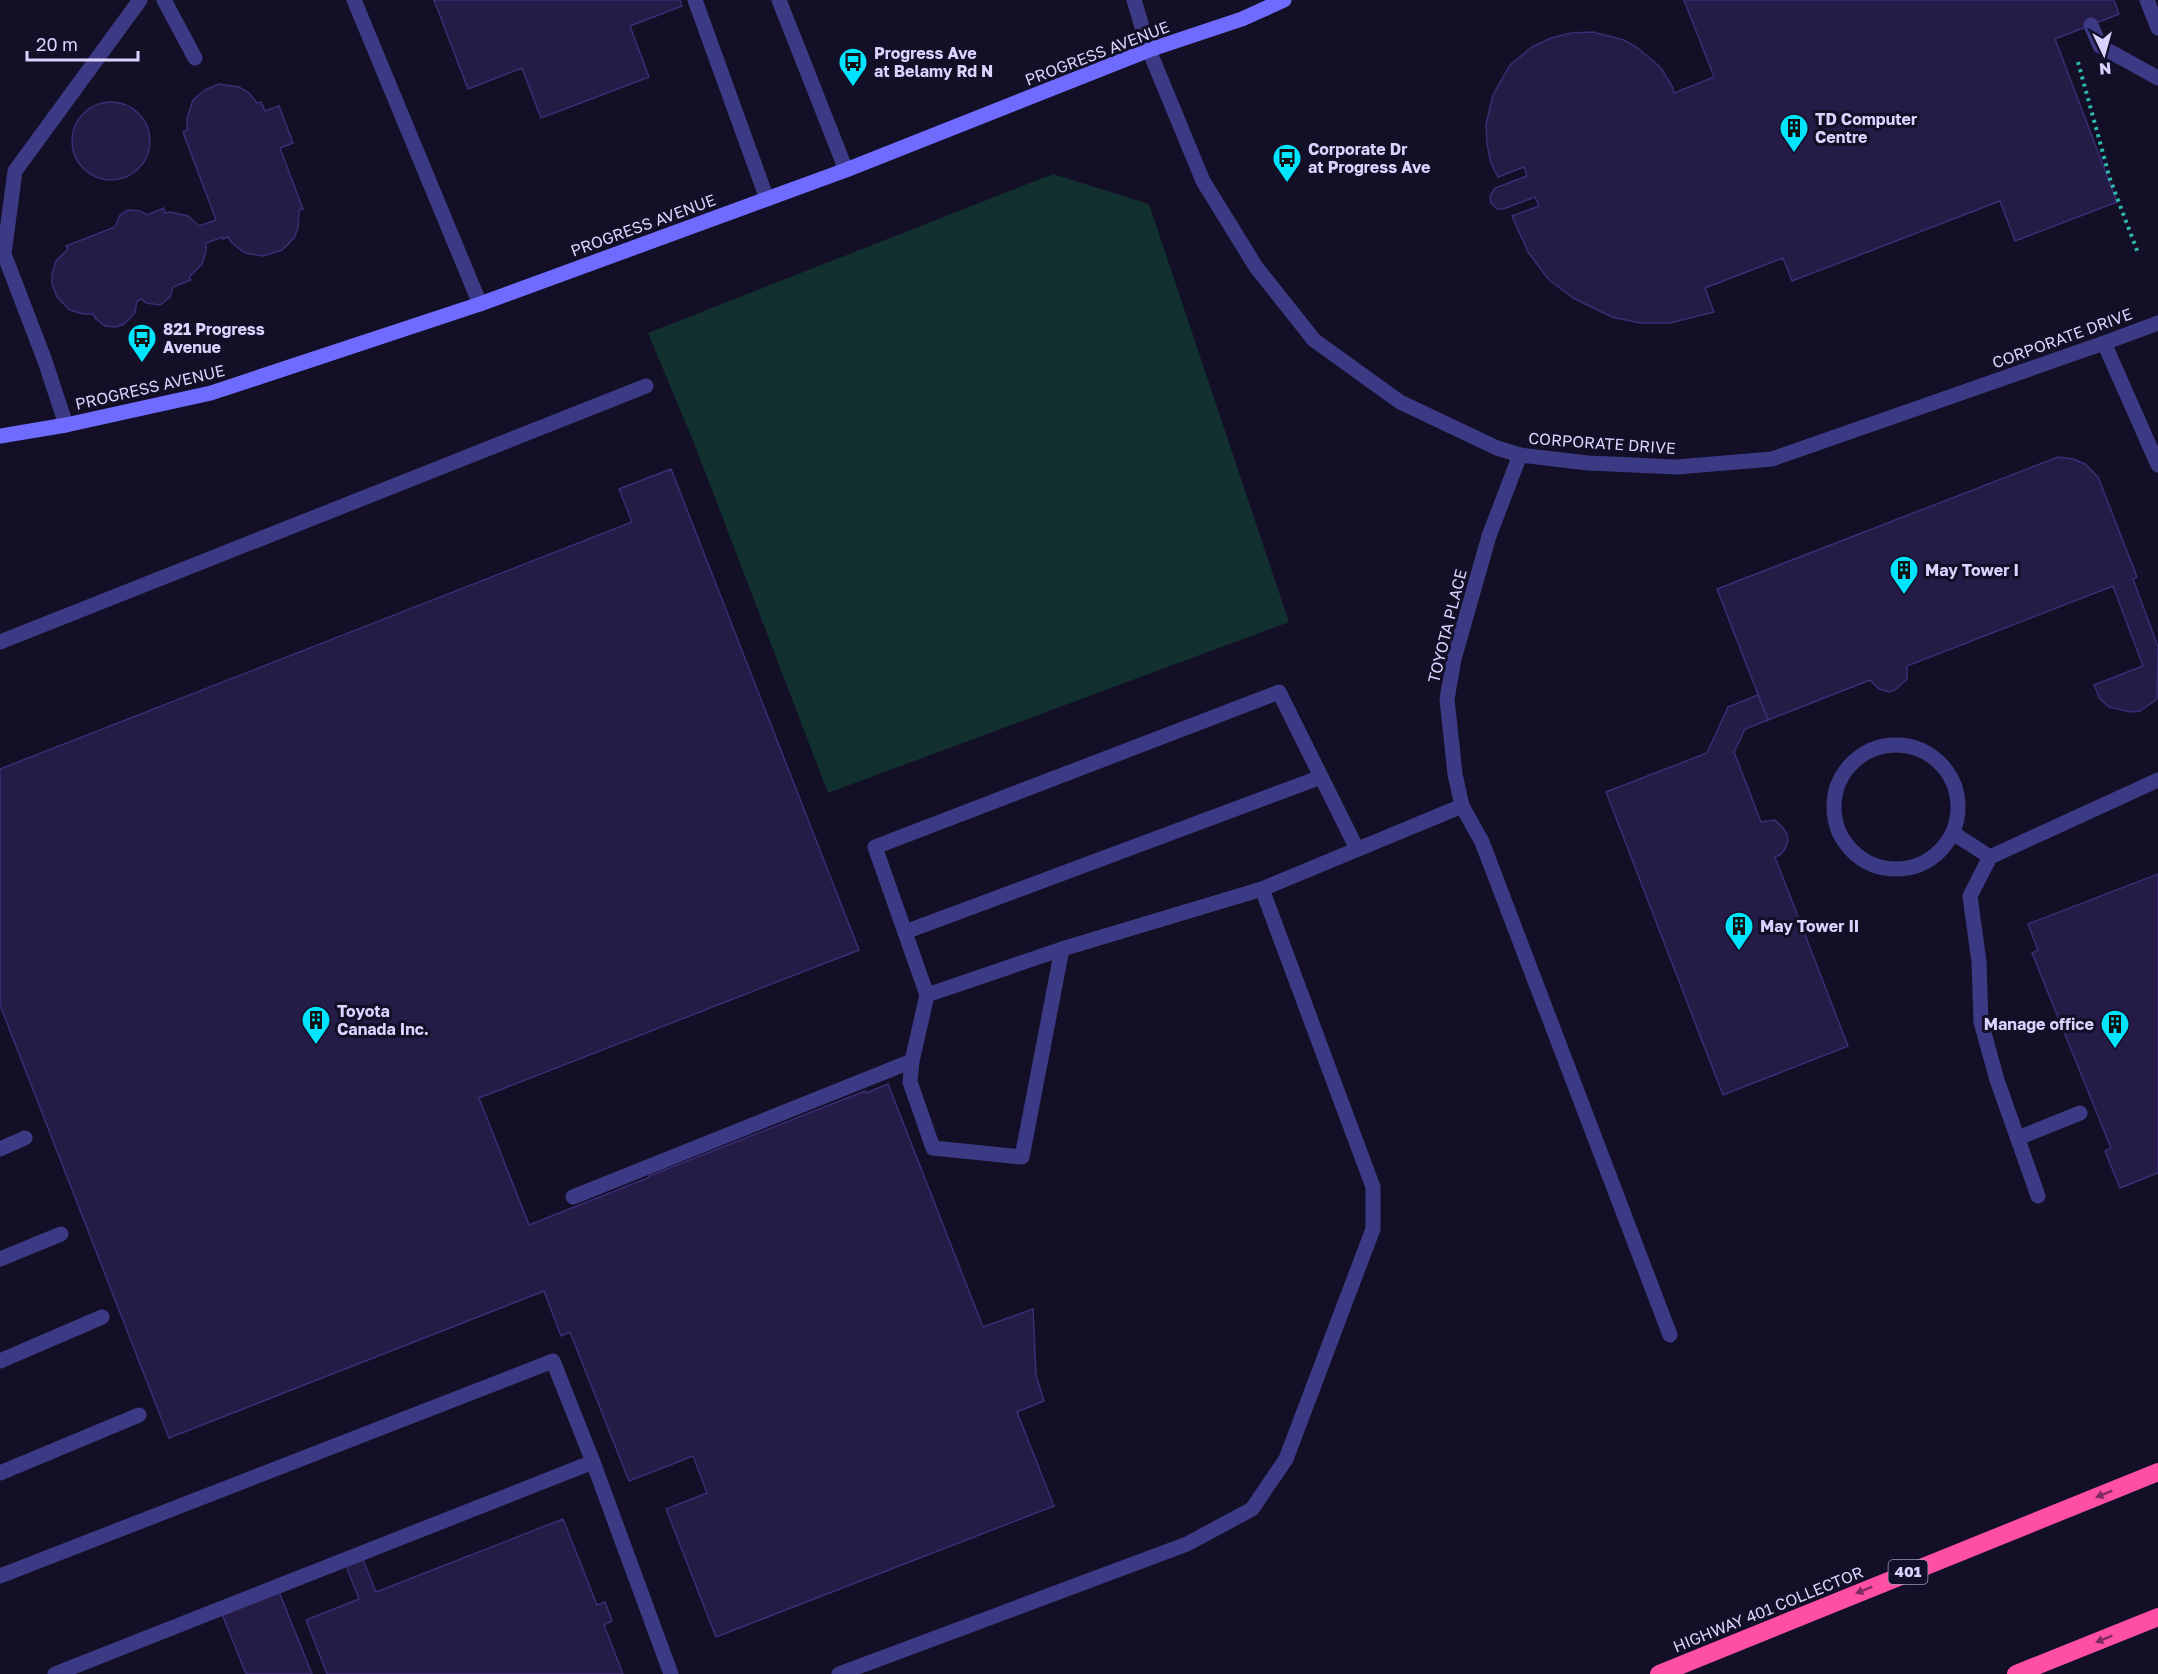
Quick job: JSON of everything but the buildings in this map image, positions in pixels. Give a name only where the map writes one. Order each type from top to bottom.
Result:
[{"type":"highway","name":"HIGHWAY 401 COLLECTOR","points":[[1659,1674],[2158,1472]]},
{"type":"highway","points":[[2016,1674],[2158,1617]]},
{"type":"main road","name":"PROGRESS AVENUE","points":[[0,436],[66,425],[211,393],[480,304],[846,171],[1149,50],[1242,19],[1284,0]]},
{"type":"street","points":[[66,425],[45,361],[4,254],[15,171],[140,0]]},
{"type":"street","points":[[164,0],[195,58]]},
{"type":"street","points":[[354,0],[480,304]]},
{"type":"street","points":[[695,0],[767,199]]},
{"type":"street","points":[[779,0],[846,171]]},
{"type":"street","name":"CORPORATE DRIVE","points":[[1134,0],[1149,50],[1203,181],[1256,267],[1314,340],[1400,402],[1497,448],[1520,455],[1588,463],[1677,467],[1772,459],[2158,323]]},
{"type":"street","points":[[2147,0],[2158,28]]},
{"type":"street","points":[[2091,25],[2100,46],[2158,78]]},
{"type":"street","points":[[2104,343],[2158,465]]},
{"type":"street","points":[[0,642],[646,386]]},
{"type":"street","name":"TOYOTA PLACE","points":[[1520,455],[1489,536],[1454,659],[1447,699],[1455,774],[1462,806],[1482,842],[1670,1335]]},
{"type":"street","points":[[1062,949],[1022,1157],[933,1148],[910,1082],[912,1060],[927,994],[875,848],[1279,692],[1357,849]]},
{"type":"street","points":[[1894,745],[1916,748],[1934,758],[1948,773],[1957,792],[1958,813],[1953,833],[1942,850],[1925,862],[1906,869],[1885,869],[1866,863],[1850,850],[1838,833],[1833,813],[1834,793],[1842,774],[1856,759],[1874,748],[1894,745]]},
{"type":"street","points":[[905,932],[1321,777]]},
{"type":"street","points":[[2038,1196],[1997,1080],[1980,1022],[1979,962],[1970,896],[1990,857],[2158,780]]},
{"type":"street","points":[[927,994],[1062,949],[1262,889],[1462,806]]},
{"type":"street","points":[[1953,833],[1990,857]]},
{"type":"street","points":[[839,1674],[1187,1544],[1252,1509],[1286,1459],[1373,1229],[1373,1187],[1262,889]]},
{"type":"street","points":[[573,1197],[912,1060]]},
{"type":"street","points":[[2018,1138],[2080,1113]]},
{"type":"street","points":[[0,1149],[25,1138]]},
{"type":"street","points":[[0,1259],[61,1234]]},
{"type":"street","points":[[0,1361],[102,1317]]},
{"type":"street","points":[[0,1576],[553,1360],[671,1674]]},
{"type":"street","points":[[0,1473],[139,1415]]},
{"type":"street","points":[[55,1674],[593,1462]]},
{"type":"path","points":[[2076,56],[2110,179],[2138,253]]},
{"type":"green space","points":[[1053,174],[1149,204],[1289,622],[828,793],[694,443],[648,333]]},
{"type":"place","name":"Progress Ave at Belamy Rd N","points":[[853,88]]},
{"type":"place","name":"TD Computer Centre","points":[[1794,154]]},
{"type":"place","name":"Corporate Dr at Progress Ave","points":[[1287,184]]},
{"type":"place","name":"821 Progress Avenue","points":[[142,364]]},
{"type":"place","name":"May Tower I","points":[[1904,596]]},
{"type":"place","name":"May Tower II","points":[[1739,952]]},
{"type":"place","name":"Toyota Canada Inc.","points":[[316,1046]]},
{"type":"place","name":"Manage office","points":[[2115,1050]]}]
